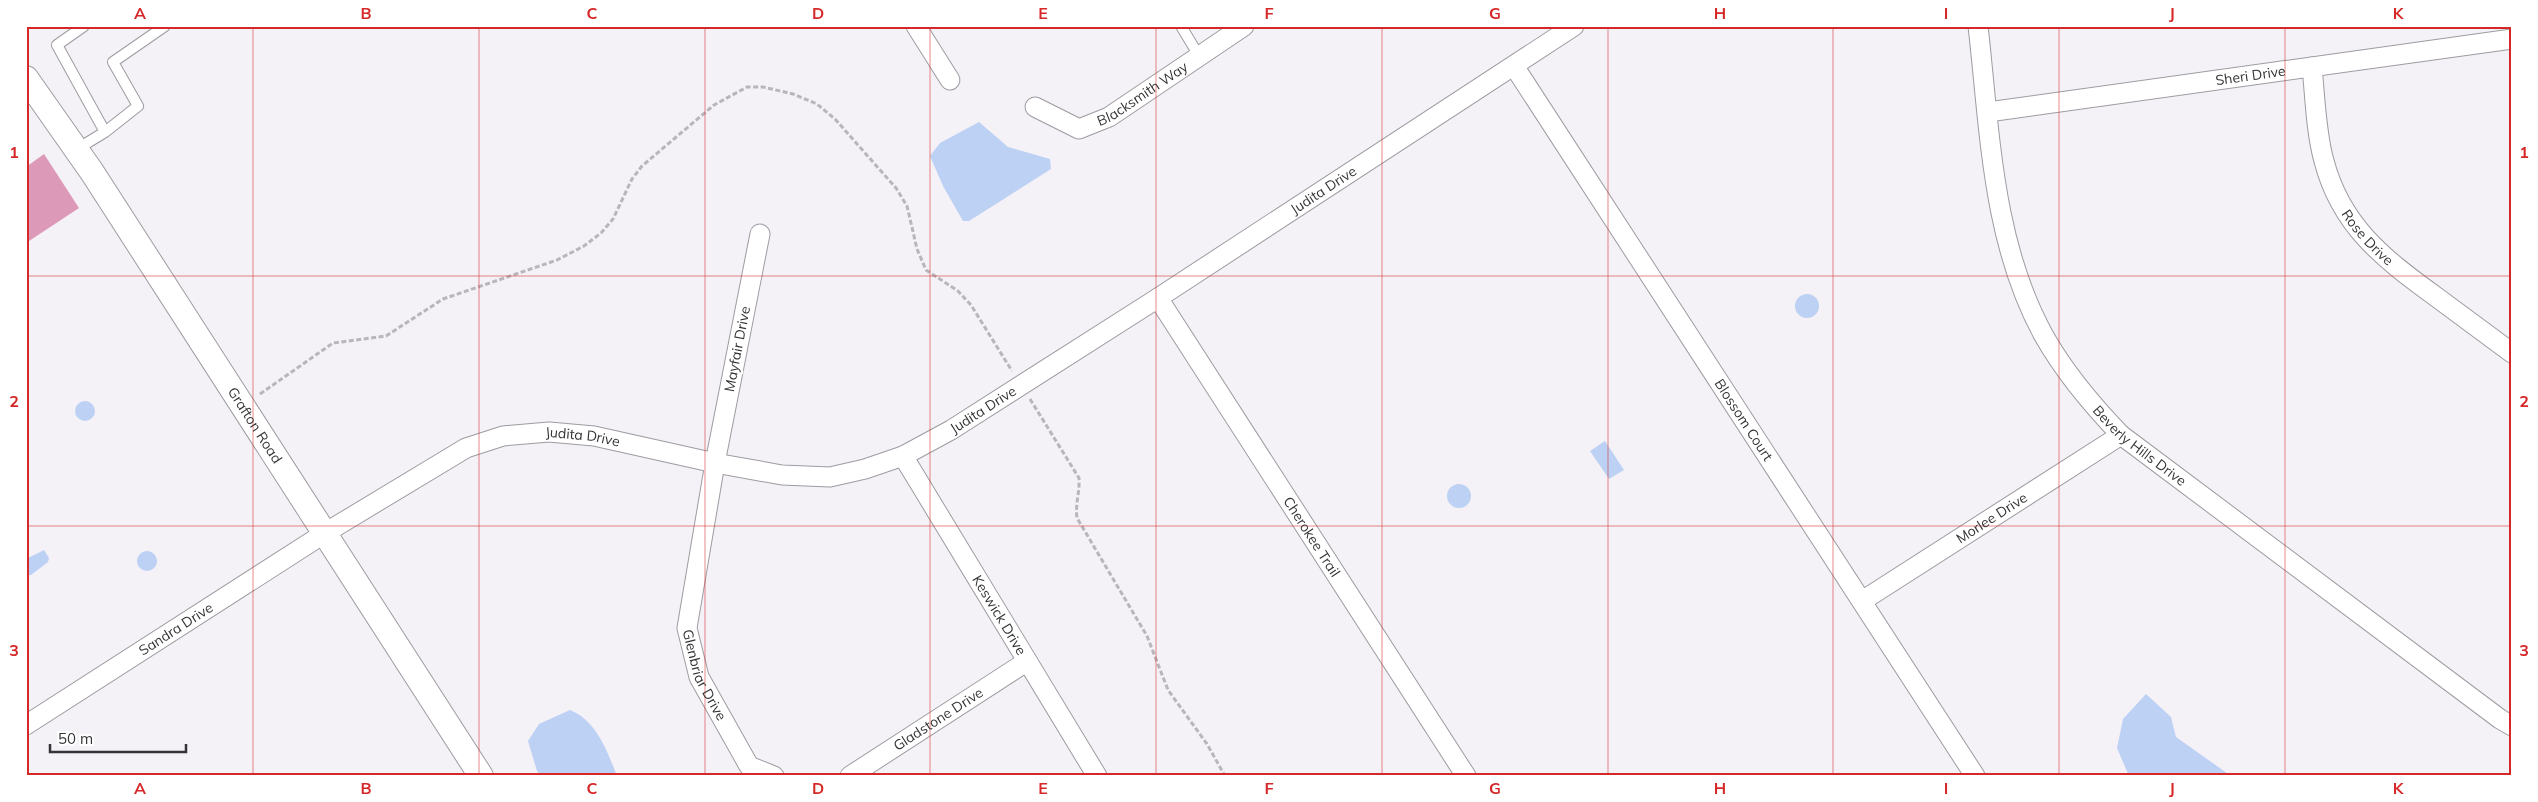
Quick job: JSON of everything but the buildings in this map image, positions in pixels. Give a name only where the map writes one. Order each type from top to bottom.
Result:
[{"type":"street","points":[[916,26],[950,80]]},
{"type":"street","name":"Blacksmith Way","points":[[1035,107],[1079,129],[1109,117],[1244,26]]},
{"type":"street","name":"Judita Drive","points":[[325,533],[466,448],[503,436],[549,432],[594,436],[715,463],[782,475],[830,477],[865,469],[903,456],[951,430],[1020,384],[1158,298],[1574,26]]},
{"type":"street","name":"Beverly Hills Drive","points":[[1978,26],[2000,212],[2010,253],[2026,298],[2044,336],[2066,372],[2092,405],[2121,435],[2500,719],[2512,726]]},
{"type":"street","name":"Sheri Drive","points":[[1988,112],[2512,39]]},
{"type":"street","name":"Blossom Court","points":[[1514,66],[1975,776]]},
{"type":"street","name":"Rose Drive","points":[[2312,67],[2323,160],[2333,189],[2347,216],[2384,259],[2512,353]]},
{"type":"street","name":"Grafton Road","points":[[26,78],[77,149],[481,776]]},
{"type":"street","name":"Mayfair Drive","points":[[715,463],[760,234]]},
{"type":"street","name":"Cherokee Trail","points":[[1158,298],[1466,776]]},
{"type":"street","name":"Morlee Drive","points":[[1862,601],[2121,435]]},
{"type":"street","name":"Keswick Drive","points":[[903,456],[1026,662],[1097,776]]},
{"type":"street","name":"Glenbriar Drive","points":[[715,463],[687,628],[699,678],[747,771],[774,776]]},
{"type":"street","name":"Sandra Drive","points":[[26,725],[325,533]]},
{"type":"street","name":"Gladstone Drive","points":[[850,776],[1026,662]]},
{"type":"lane","points":[[77,149],[104,132],[138,106],[113,62],[165,26]]},
{"type":"lane","points":[[1181,26],[1200,56]]},
{"type":"lane","points":[[79,28],[57,45],[104,132]]},
{"type":"path","points":[[260,394],[333,343],[386,336],[443,300],[557,260],[584,246],[601,233],[613,219],[632,179],[655,154],[714,105],[747,87],[793,94],[818,104],[836,119],[896,188],[907,206],[917,249],[926,270],[958,291],[971,305],[1079,478],[1077,518],[1147,636],[1168,690],[1207,744],[1225,776]]},
{"type":"shaded area","points":[[44,154],[79,208],[26,243],[26,167]]},
{"type":"water","points":[[979,122],[1008,147],[1050,159],[1051,169],[969,221],[963,221],[943,186],[930,156],[940,143]]},
{"type":"water","points":[[1807,294],[1812,295],[1818,301],[1818,311],[1812,317],[1807,318],[1802,317],[1796,311],[1795,306],[1796,301],[1802,295]]},
{"type":"water","points":[[85,401],[92,404],[95,411],[92,418],[85,421],[78,418],[75,411],[78,404]]},
{"type":"water","points":[[1605,441],[1624,470],[1609,479],[1590,451]]},
{"type":"water","points":[[1459,484],[1464,485],[1470,491],[1470,501],[1464,507],[1459,508],[1454,507],[1448,501],[1447,496],[1448,491],[1454,485]]},
{"type":"water","points":[[44,550],[49,558],[48,562],[31,575],[26,575],[26,559]]},
{"type":"water","points":[[143,551],[151,551],[157,557],[157,565],[151,571],[143,571],[137,565],[137,557]]},
{"type":"water","points":[[2146,694],[2171,717],[2176,737],[2231,776],[2129,776],[2117,748],[2123,719]]},
{"type":"water","points":[[570,710],[587,721],[594,729],[605,747],[617,776],[542,776],[537,771],[528,741],[539,724]]}]
